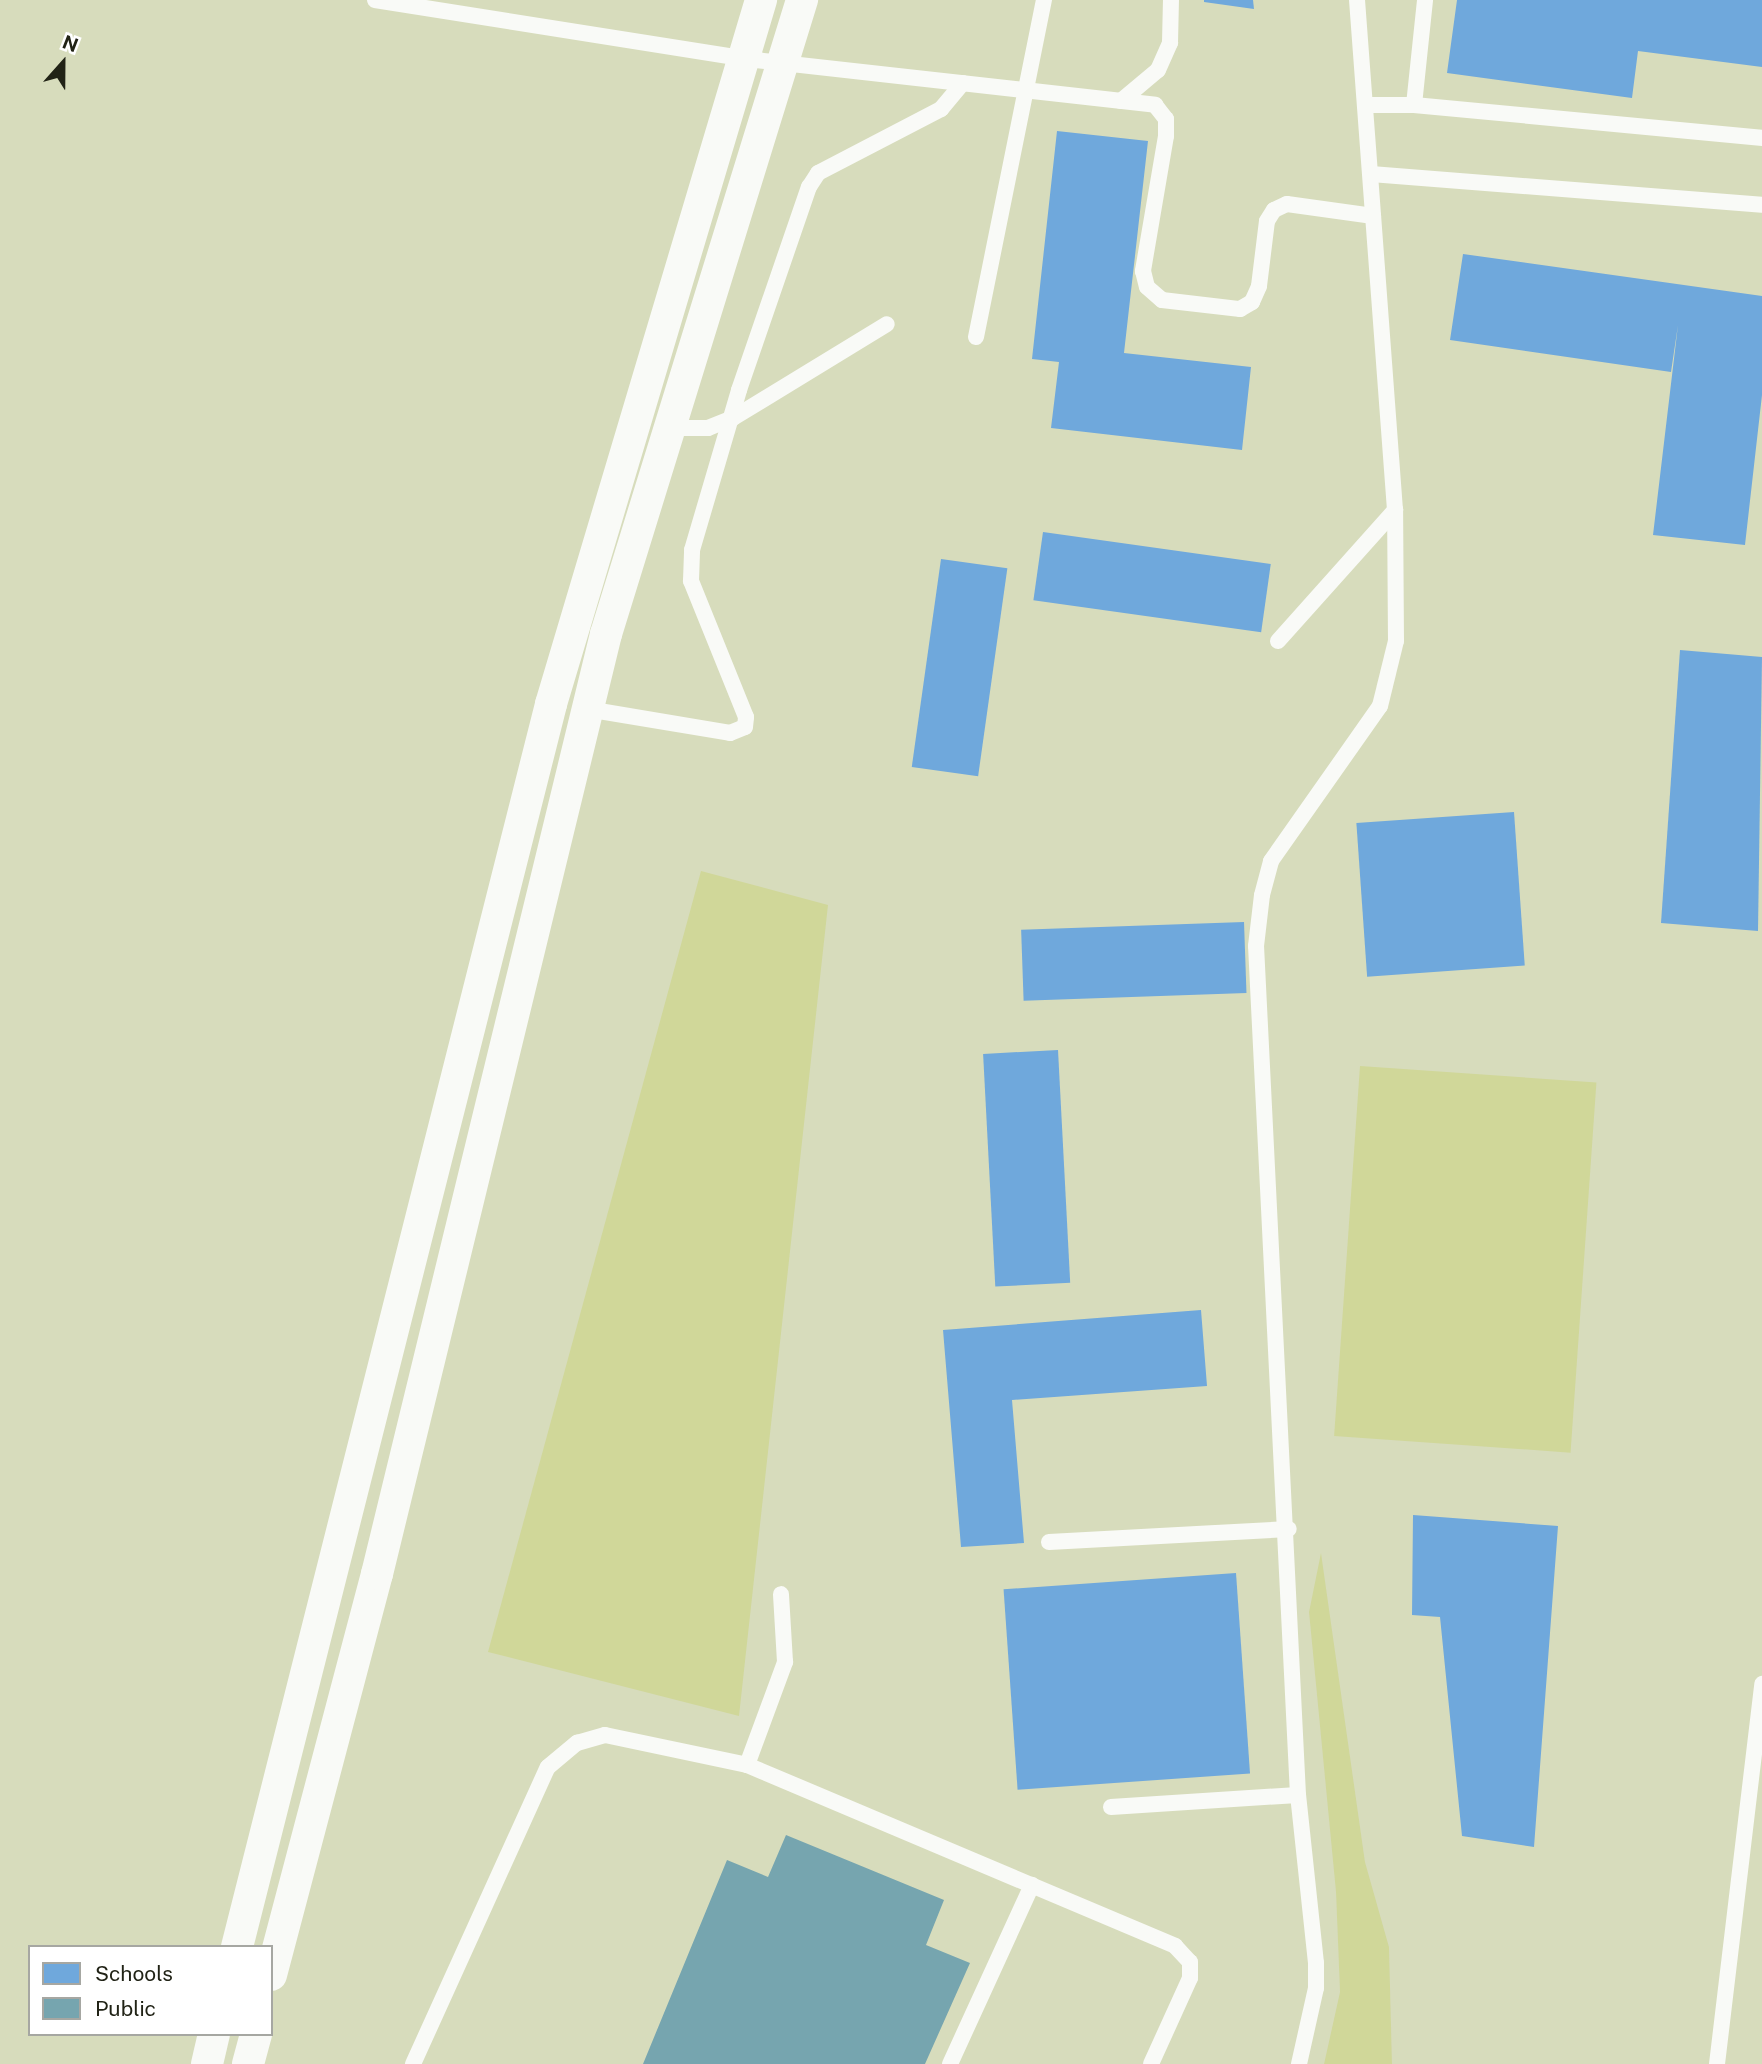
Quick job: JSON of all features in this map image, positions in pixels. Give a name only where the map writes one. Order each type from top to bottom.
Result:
[{"type":"street","points":[[238,1945],[551,704],[747,59],[761,0]]},
{"type":"street","points":[[273,1967],[412,1432],[587,709],[802,0]]},
{"type":"street","points":[[637,419],[672,428]]},
{"type":"street","points":[[551,704],[587,709]]},
{"type":"street","points":[[370,1420],[412,1432]]},
{"type":"street","points":[[207,2064],[214,2036]]},
{"type":"street","points":[[248,2064],[255,2036]]},
{"type":"lane","points":[[375,0],[747,59],[785,61],[1155,105],[1166,119],[1143,271],[1147,287],[1162,300],[1240,309],[1252,302],[1259,286],[1267,221],[1274,210],[1287,204],[1373,216]]},
{"type":"lane","points":[[976,337],[1024,88],[1044,0]]},
{"type":"lane","points":[[1121,101],[1158,70],[1170,43],[1171,0]]},
{"type":"lane","points":[[1299,2064],[1316,1988],[1316,1964],[1298,1795],[1289,1529],[1256,946],[1262,895],[1271,861],[1380,706],[1391,675],[1396,641],[1395,510],[1357,0]]},
{"type":"lane","points":[[1414,105],[1425,0]]},
{"type":"lane","points":[[587,709],[730,733],[746,727],[746,717],[691,581],[692,550],[801,210],[818,173],[941,109],[963,83]]},
{"type":"lane","points":[[1366,105],[1414,105],[1762,138]]},
{"type":"lane","points":[[1371,174],[1762,205]]},
{"type":"lane","points":[[672,428],[708,428],[733,418],[887,324]]},
{"type":"lane","points":[[1278,641],[1395,510]]},
{"type":"lane","points":[[1049,1542],[1289,1529]]},
{"type":"lane","points":[[747,1765],[785,1662],[780,1594]]},
{"type":"lane","points":[[1717,2064],[1762,1684]]},
{"type":"lane","points":[[413,2064],[548,1767],[576,1743],[605,1735],[747,1765],[1175,1945],[1190,1962],[1190,1978],[1151,2064]]},
{"type":"lane","points":[[1111,1807],[1298,1795]]},
{"type":"lane","points":[[950,2064],[1032,1885]]},
{"type":"shaded area","points":[[0,0],[1762,0],[1762,2064],[1392,2064],[1389,1947],[1365,1862],[1321,1556],[1309,1612],[1336,1892],[1340,1992],[1324,2064],[0,2064]]},
{"type":"green space","points":[[701,871],[828,905],[739,1716],[488,1652]]},
{"type":"green space","points":[[1360,1066],[1596,1083],[1571,1453],[1334,1436]]},
{"type":"green space","points":[[1321,1553],[1365,1862],[1389,1947],[1392,2064],[1324,2064],[1340,1992],[1336,1892],[1309,1612]]},
{"type":"building: Schools","points":[[1204,0],[1253,0],[1254,9],[1204,2]]},
{"type":"building: Schools","points":[[1457,0],[1762,0],[1762,67],[1638,51],[1632,98],[1447,73]]},
{"type":"building: Schools","points":[[1057,131],[1148,141],[1124,353],[1251,367],[1242,450],[1051,428],[1059,362],[1032,359]]},
{"type":"building: Schools","points":[[1463,254],[1762,296],[1762,395],[1745,545],[1653,535],[1678,325],[1671,372],[1450,340]]},
{"type":"building: Schools","points":[[1043,532],[1271,564],[1261,632],[1033,600]]},
{"type":"building: Schools","points":[[941,559],[1007,568],[978,776],[912,767]]},
{"type":"building: Schools","points":[[1680,650],[1762,657],[1758,931],[1661,923]]},
{"type":"building: Schools","points":[[1514,812],[1525,966],[1367,977],[1356,823]]},
{"type":"building: Schools","points":[[1244,922],[1246,993],[1024,1001],[1021,930]]},
{"type":"building: Schools","points":[[1058,1050],[1070,1283],[995,1287],[983,1054]]},
{"type":"building: Schools","points":[[1201,1310],[1207,1386],[1012,1400],[1024,1543],[961,1547],[943,1330]]},
{"type":"building: Schools","points":[[1413,1515],[1558,1526],[1534,1847],[1462,1836],[1440,1617],[1412,1615]]},
{"type":"building: Schools","points":[[1236,1573],[1250,1774],[1018,1790],[1004,1589]]},
{"type":"building: Public","points":[[786,1835],[944,1900],[926,1945],[970,1963],[925,2064],[643,2064],[727,1860],[768,1877]]}]
